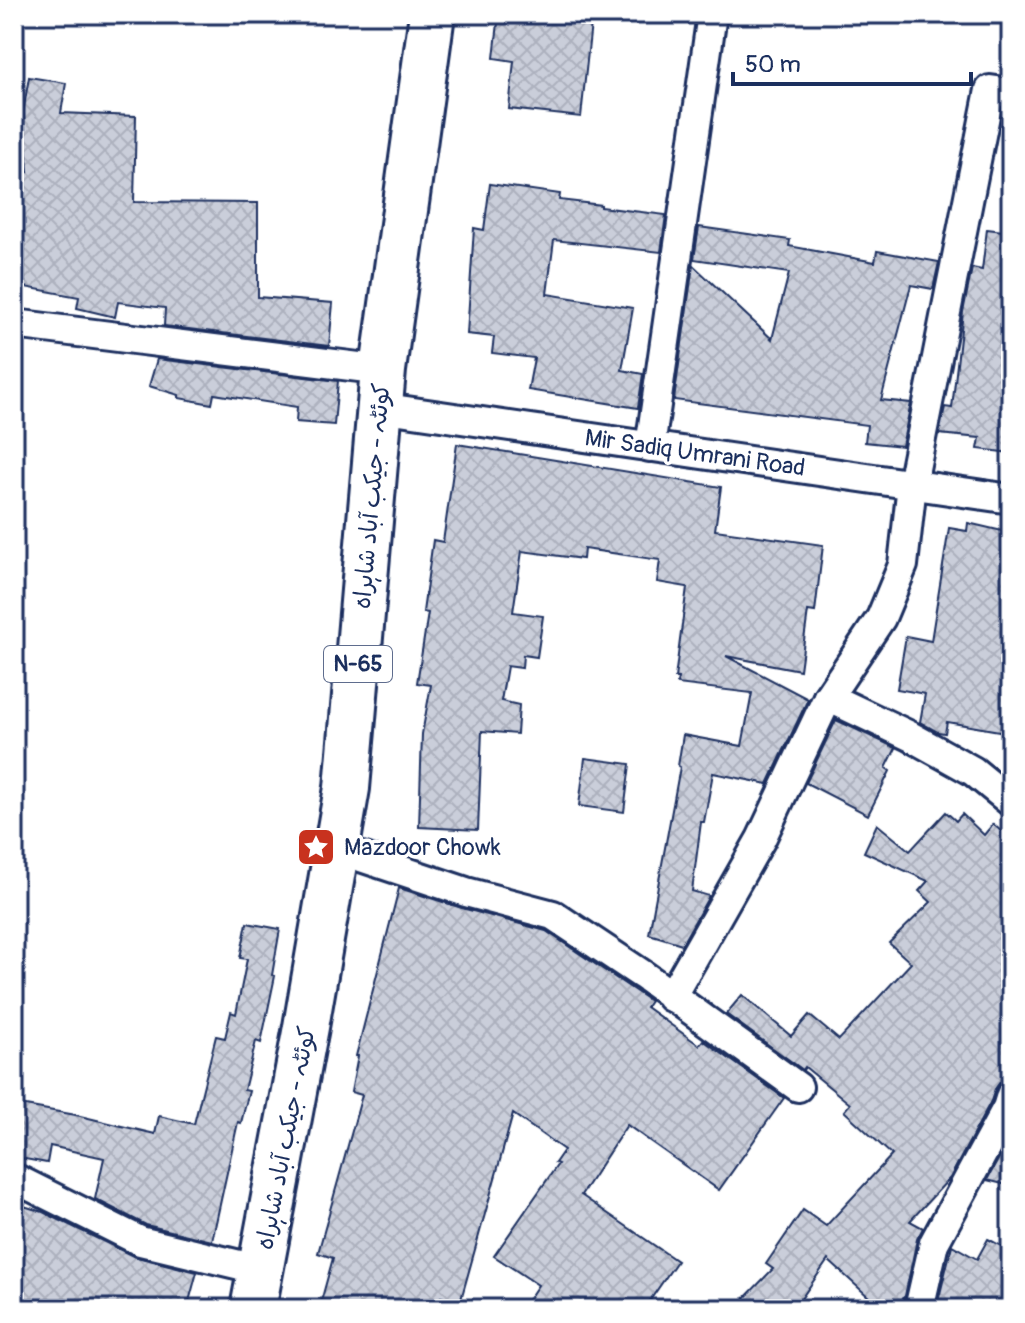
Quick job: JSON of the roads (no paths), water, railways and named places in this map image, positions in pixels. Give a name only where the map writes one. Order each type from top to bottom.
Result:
[{"type":"highway","name":"کوئٹہ - جیکب آباد شاہراہ","points":[[257,1290],[347,788],[381,388],[432,14]]},
{"type":"street","points":[[650,447],[712,14]]},
{"type":"street","points":[[671,997],[761,839],[828,697],[881,618],[903,565],[912,484],[990,90],[1011,93]]},
{"type":"street","name":"Mir Sadiq Umrani Road","points":[[14,324],[381,388],[650,447],[1011,499]]},
{"type":"street","points":[[828,697],[910,736],[973,771],[1011,802]]},
{"type":"street","points":[[337,849],[466,892],[553,915],[798,1087]]},
{"type":"street","points":[[919,1309],[934,1243],[1007,1108],[1011,1095]]},
{"type":"street","points":[[14,1178],[140,1241],[257,1290]]},
{"type":"place","name":"Mazdoor Chowk","points":[[316,847]]}]
